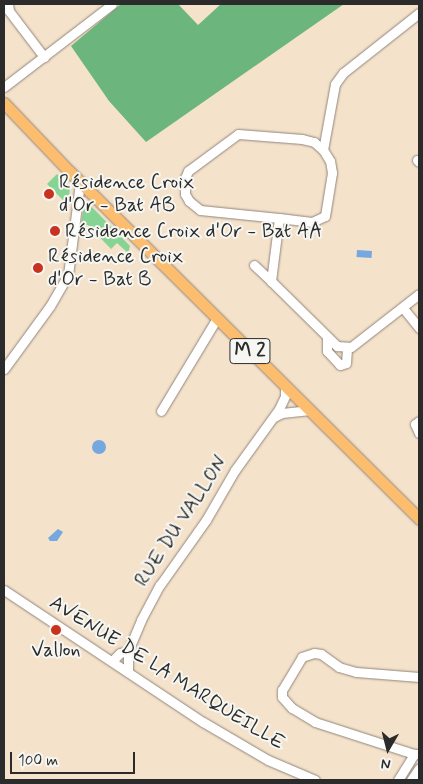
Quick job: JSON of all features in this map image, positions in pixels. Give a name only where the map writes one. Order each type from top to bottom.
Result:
[{"type":"main road","name":"M 2","points":[[4,103],[80,183],[419,519]]},
{"type":"street","points":[[8,4],[9,11],[44,57]]},
{"type":"street","points":[[4,87],[112,4]]},
{"type":"street","points":[[416,4],[419,8]]},
{"type":"street","points":[[323,150],[332,91],[339,78],[419,13]]},
{"type":"street","points":[[238,134],[302,138],[314,142],[323,150],[330,161],[332,173],[325,216],[312,222],[200,210],[189,201],[185,194],[184,178],[188,171],[238,134]]},
{"type":"street","points":[[4,368],[50,306],[68,275],[80,183]]},
{"type":"street","points":[[270,281],[278,218]]},
{"type":"street","points":[[254,265],[327,338],[337,346],[347,348],[356,345],[419,294]]},
{"type":"street","points":[[403,308],[419,328]]},
{"type":"street","points":[[161,411],[217,318]]},
{"type":"street","points":[[327,338],[327,351],[340,365],[346,363],[347,348]]},
{"type":"street","name":"RUE DU VALLON","points":[[128,672],[128,651],[145,611],[160,585],[206,520],[232,474],[274,417],[283,401],[285,386]]},
{"type":"street","points":[[274,417],[288,412],[310,410]]},
{"type":"street","points":[[419,421],[415,424],[415,428],[419,433]]},
{"type":"street","name":"AVENUE DE LA MARQUEILLE","points":[[4,590],[251,751],[315,780]]},
{"type":"street","points":[[112,661],[120,653],[128,651]]},
{"type":"street","points":[[398,780],[416,754],[315,722],[286,702],[282,690],[284,683],[302,657],[314,652],[321,654],[339,667],[356,672],[419,677]]},
{"type":"street","points":[[411,780],[419,768]]},
{"type":"green space","points":[[121,4],[178,4],[198,25],[221,4],[344,4],[146,142],[109,101],[71,46]]},
{"type":"green space","points":[[57,174],[70,188],[68,205],[47,184]]},
{"type":"green space","points":[[88,203],[130,246],[128,253],[117,243],[111,249],[88,225],[81,225],[84,205]]},
{"type":"water","points":[[357,250],[372,251],[371,258],[357,257]]},
{"type":"water","points":[[99,440],[104,442],[106,447],[104,452],[99,454],[94,452],[92,447],[94,442]]},
{"type":"water","points":[[58,529],[63,532],[57,541],[50,541],[48,538]]},
{"type":"place","name":"Résidence Croix d'Or - Bat AB","points":[[49,194]]},
{"type":"place","name":"Résidence Croix d'Or - Bat AA","points":[[55,231]]},
{"type":"place","name":"Résidence Croix d'Or - Bat B","points":[[38,268]]},
{"type":"place","name":"Vallon","points":[[56,630]]}]
